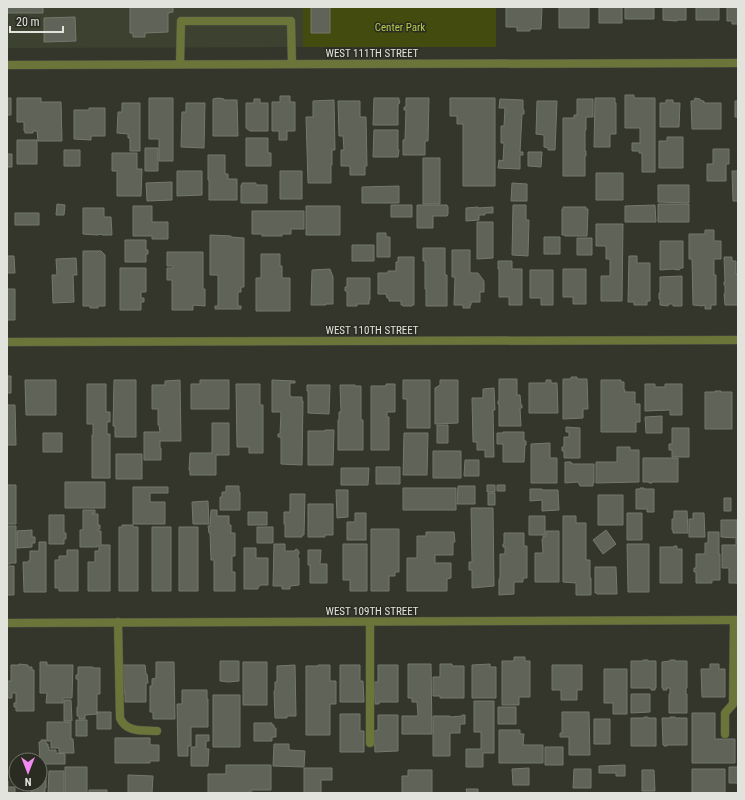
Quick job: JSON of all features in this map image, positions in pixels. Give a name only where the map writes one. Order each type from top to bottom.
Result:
[{"type":"street","points":[[180,64],[181,21],[292,21],[292,64]]},
{"type":"street","name":"WEST 111TH STREET","points":[[7,65],[738,63]]},
{"type":"street","name":"WEST 110TH STREET","points":[[7,342],[738,340]]},
{"type":"street","points":[[725,734],[725,713],[733,704],[736,620]]},
{"type":"street","name":"WEST 109TH STREET","points":[[7,623],[736,620]]},
{"type":"street","points":[[118,622],[121,722],[130,729],[157,731]]},
{"type":"street","points":[[370,622],[370,743]]},
{"type":"shaded area","points":[[7,7],[303,7],[303,47],[7,48]]},
{"type":"green space","name":"Center Park","points":[[303,7],[496,7],[496,47],[303,47]]},
{"type":"building","points":[[7,7],[43,7],[43,13],[7,13]]},
{"type":"building","points":[[130,7],[173,7],[173,12],[168,13],[168,32],[145,33],[145,37],[133,37],[133,33],[130,33]]},
{"type":"building","points":[[311,7],[330,7],[330,33],[311,33]]},
{"type":"building","points":[[506,7],[542,7],[541,29],[517,31],[517,27],[506,27]]},
{"type":"building","points":[[559,7],[589,7],[589,28],[559,28]]},
{"type":"building","points":[[599,7],[622,7],[622,23],[599,23]]},
{"type":"building","points":[[625,7],[654,7],[654,19],[625,19]]},
{"type":"building","points":[[663,7],[686,7],[686,20],[663,20]]},
{"type":"building","points":[[696,7],[719,7],[719,20],[696,20]]},
{"type":"building","points":[[727,7],[738,7],[738,24],[732,24],[732,21],[727,21]]},
{"type":"building","points":[[75,17],[76,41],[44,42],[44,18]]},
{"type":"building","points":[[625,95],[634,95],[634,98],[655,98],[655,172],[642,172],[642,153],[639,153],[639,151],[632,151],[632,143],[640,143],[640,128],[625,128]]},
{"type":"building","points":[[280,96],[290,96],[290,102],[295,102],[295,131],[287,131],[287,140],[279,140],[279,131],[272,131],[272,102],[280,102]]},
{"type":"building","points":[[7,98],[11,98],[11,115],[7,115]]},
{"type":"building","points":[[17,98],[41,98],[41,102],[61,102],[62,141],[38,141],[37,131],[33,131],[33,133],[25,133],[24,122],[17,122]]},
{"type":"building","points":[[149,98],[173,98],[173,161],[159,161],[159,139],[149,139]]},
{"type":"building","points":[[218,98],[224,100],[237,100],[238,136],[213,136],[213,99]]},
{"type":"building","points":[[374,98],[399,98],[398,125],[373,125]]},
{"type":"building","points":[[406,98],[429,98],[428,141],[425,141],[425,155],[403,155],[406,110],[404,110],[404,107],[406,107]]},
{"type":"building","points":[[450,98],[495,98],[495,186],[463,186],[463,124],[457,124],[457,116],[450,116]]},
{"type":"building","points":[[595,98],[615,98],[616,134],[610,134],[610,147],[594,147]]},
{"type":"building","points":[[695,98],[704,101],[704,103],[721,103],[721,129],[692,129],[691,101],[694,101]]},
{"type":"building","points":[[254,99],[260,99],[260,103],[268,103],[268,131],[250,131],[246,128],[246,103],[254,103]]},
{"type":"building","points":[[500,99],[523,100],[524,114],[522,114],[520,152],[523,152],[523,155],[520,155],[520,169],[498,168],[499,160],[503,161],[504,143],[501,143],[501,126],[504,126],[505,108],[499,108]]},
{"type":"building","points":[[577,99],[593,99],[593,117],[586,117],[585,176],[563,176],[563,118],[574,118],[574,115],[577,115]]},
{"type":"building","points":[[334,100],[335,150],[332,150],[331,183],[308,183],[306,117],[313,117],[313,101]]},
{"type":"building","points":[[666,100],[673,100],[673,103],[680,103],[679,127],[660,127],[660,103],[666,103]]},
{"type":"building","points":[[338,101],[360,101],[360,117],[366,117],[367,166],[365,166],[365,175],[350,175],[350,166],[341,166],[341,150],[344,150],[343,136],[339,136]]},
{"type":"building","points":[[537,101],[557,101],[555,150],[548,150],[548,148],[544,147],[544,135],[536,134]]},
{"type":"building","points":[[735,101],[738,101],[738,117],[735,117]]},
{"type":"building","points":[[122,103],[140,103],[140,151],[130,151],[130,138],[128,138],[128,134],[117,133],[118,112],[122,112]]},
{"type":"building","points":[[186,103],[205,103],[204,148],[181,147],[182,112],[186,112]]},
{"type":"building","points":[[89,108],[105,108],[105,136],[91,136],[91,140],[74,139],[74,110],[89,110]]},
{"type":"building","points":[[374,130],[398,130],[398,157],[373,157]]},
{"type":"building","points":[[667,137],[683,137],[683,168],[659,168],[659,141],[667,141]]},
{"type":"building","points":[[246,138],[268,138],[268,153],[271,153],[271,166],[246,166]]},
{"type":"building","points":[[17,140],[37,140],[37,164],[17,164]]},
{"type":"building","points":[[145,148],[158,148],[158,171],[145,171]]},
{"type":"building","points":[[713,149],[729,149],[729,164],[726,164],[726,181],[707,181],[707,164],[713,164]]},
{"type":"building","points":[[64,150],[80,150],[80,166],[64,166]]},
{"type":"building","points":[[528,152],[542,152],[541,167],[528,166]]},
{"type":"building","points":[[112,153],[137,153],[137,169],[142,169],[141,196],[117,196],[117,171],[112,171]]},
{"type":"building","points":[[7,154],[12,154],[12,167],[7,167]]},
{"type":"building","points":[[208,155],[225,155],[225,174],[228,174],[228,179],[237,179],[237,200],[209,200]]},
{"type":"building","points":[[423,158],[440,158],[440,204],[423,204]]},
{"type":"building","points":[[177,171],[202,171],[202,195],[177,196]]},
{"type":"building","points":[[280,171],[302,171],[302,199],[280,199]]},
{"type":"building","points":[[732,171],[738,171],[738,201],[733,201]]},
{"type":"building","points":[[596,173],[623,173],[623,200],[596,200]]},
{"type":"building","points":[[172,182],[172,200],[147,201],[146,183]]},
{"type":"building","points":[[242,183],[267,185],[267,203],[241,203]]},
{"type":"building","points":[[512,183],[527,184],[527,201],[511,201]]},
{"type":"building","points":[[658,185],[689,185],[689,203],[658,202]]},
{"type":"building","points":[[399,186],[399,203],[362,203],[362,187]]},
{"type":"building","points":[[57,204],[65,205],[64,215],[56,215]]},
{"type":"building","points":[[658,204],[689,204],[689,222],[658,222]]},
{"type":"building","points":[[391,205],[412,205],[412,217],[391,217]]},
{"type":"building","points":[[417,205],[447,205],[448,214],[447,216],[433,216],[433,228],[417,228]]},
{"type":"building","points":[[513,205],[526,205],[526,220],[529,220],[528,256],[512,255]]},
{"type":"building","points":[[655,205],[656,222],[625,222],[625,206]]},
{"type":"building","points":[[133,206],[152,206],[152,222],[168,222],[168,239],[152,239],[152,236],[133,236]]},
{"type":"building","points":[[306,206],[340,206],[340,235],[306,235]]},
{"type":"building","points":[[493,207],[493,213],[479,215],[479,220],[466,221],[466,208]]},
{"type":"building","points":[[563,207],[586,207],[586,209],[588,209],[587,236],[562,235]]},
{"type":"building","points":[[83,208],[104,208],[104,217],[111,217],[112,235],[83,234]]},
{"type":"building","points":[[252,211],[304,211],[304,229],[291,229],[291,234],[282,234],[282,236],[262,236],[262,234],[252,234]]},
{"type":"building","points":[[15,213],[39,213],[39,225],[15,225]]},
{"type":"building","points":[[477,222],[493,222],[493,258],[477,259]]},
{"type":"building","points":[[596,224],[623,224],[622,301],[601,301],[601,276],[610,276],[610,259],[606,259],[606,246],[596,246]]},
{"type":"building","points":[[705,230],[714,230],[714,241],[721,241],[721,259],[714,259],[714,275],[716,275],[716,305],[711,305],[711,309],[705,309],[705,305],[693,305],[692,259],[689,259],[689,234],[705,234]]},
{"type":"building","points":[[377,233],[386,233],[386,237],[390,237],[390,257],[377,257]]},
{"type":"building","points":[[210,235],[244,238],[244,287],[241,287],[241,292],[238,292],[238,306],[241,306],[241,309],[215,309],[215,306],[218,306],[218,275],[210,275]]},
{"type":"building","points":[[544,237],[560,237],[560,254],[544,254]]},
{"type":"building","points":[[577,238],[592,238],[592,255],[577,255]]},
{"type":"building","points":[[125,240],[146,240],[146,250],[148,250],[148,254],[146,254],[146,262],[125,262]]},
{"type":"building","points":[[660,241],[683,241],[683,268],[679,270],[660,270]]},
{"type":"building","points":[[352,245],[374,245],[374,261],[352,261]]},
{"type":"building","points":[[423,248],[445,248],[447,306],[426,306],[425,261],[423,261]]},
{"type":"building","points":[[452,250],[470,250],[470,273],[478,273],[484,281],[484,292],[480,292],[480,302],[471,302],[470,308],[463,308],[463,305],[454,305],[455,277],[452,277]]},
{"type":"building","points":[[83,251],[101,251],[105,255],[105,306],[90,308],[90,306],[83,306]]},
{"type":"building","points":[[167,252],[203,252],[203,289],[205,289],[205,306],[193,305],[193,310],[172,310],[172,280],[167,280],[167,268],[173,268],[173,266],[167,266]]},
{"type":"building","points":[[261,254],[280,254],[282,278],[290,278],[290,311],[256,311],[256,278],[261,278]]},
{"type":"building","points":[[7,256],[14,256],[15,273],[7,273]]},
{"type":"building","points":[[629,256],[637,256],[637,263],[650,263],[650,301],[647,301],[647,305],[634,305],[634,302],[628,302]]},
{"type":"building","points":[[398,257],[414,257],[414,305],[412,306],[403,306],[401,305],[401,301],[389,301],[386,294],[378,294],[378,273],[396,271],[396,262],[398,262]]},
{"type":"building","points":[[724,257],[732,257],[732,261],[736,261],[736,274],[738,274],[738,305],[725,305]]},
{"type":"building","points":[[76,258],[77,275],[73,275],[74,302],[53,303],[52,275],[57,275],[56,259]]},
{"type":"building","points":[[498,261],[512,261],[512,269],[522,269],[522,305],[509,305],[509,297],[499,297]]},
{"type":"building","points":[[120,268],[146,268],[146,292],[141,292],[141,298],[144,298],[144,302],[141,302],[141,310],[120,310]]},
{"type":"building","points":[[330,269],[333,277],[333,304],[311,305],[312,270]]},
{"type":"building","points":[[563,269],[586,269],[586,304],[573,304],[573,297],[563,297]]},
{"type":"building","points":[[530,270],[553,270],[553,305],[541,305],[541,298],[530,298]]},
{"type":"building","points":[[682,276],[682,306],[673,306],[673,304],[669,304],[668,306],[660,305],[660,277]]},
{"type":"building","points":[[347,278],[370,278],[369,304],[347,306],[347,291],[345,291],[345,287],[347,287]]},
{"type":"building","points":[[7,289],[15,289],[15,320],[7,320]]},
{"type":"building","points":[[7,376],[11,376],[11,393],[7,393]]},
{"type":"building","points":[[571,377],[577,377],[577,379],[587,379],[588,409],[583,409],[583,418],[563,419],[563,379],[571,379]]},
{"type":"building","points":[[499,379],[517,379],[517,395],[520,395],[522,405],[522,408],[520,408],[521,426],[499,426]]},
{"type":"building","points":[[25,380],[56,380],[56,415],[26,415]]},
{"type":"building","points":[[114,380],[136,380],[136,437],[115,437],[115,426],[113,426]]},
{"type":"building","points":[[180,380],[181,441],[160,441],[161,460],[144,460],[144,432],[160,432],[158,425],[158,409],[152,409],[152,385],[165,385],[165,381]]},
{"type":"building","points":[[200,380],[229,380],[229,409],[191,409],[191,384],[200,384]]},
{"type":"building","points":[[272,380],[295,381],[295,383],[290,383],[290,396],[302,397],[302,465],[281,464],[281,437],[278,437],[278,434],[280,434],[281,412],[272,412]]},
{"type":"building","points":[[403,380],[430,380],[430,428],[407,428],[407,399],[403,399]]},
{"type":"building","points":[[440,380],[458,380],[458,423],[435,424],[435,388],[440,385]]},
{"type":"building","points":[[546,380],[551,380],[551,383],[557,383],[558,413],[529,413],[529,383],[546,383]]},
{"type":"building","points":[[601,380],[621,380],[621,382],[624,382],[625,392],[635,392],[635,404],[640,404],[640,422],[636,422],[636,432],[601,432]]},
{"type":"building","points":[[87,384],[106,384],[106,412],[110,412],[110,422],[107,422],[107,434],[110,434],[110,478],[92,478],[93,424],[87,424]]},
{"type":"building","points":[[236,384],[260,384],[260,405],[263,405],[263,453],[249,453],[249,447],[237,447]]},
{"type":"building","points":[[386,384],[395,384],[395,412],[387,412],[387,417],[389,417],[389,450],[371,450],[371,386],[386,386]]},
{"type":"building","points":[[645,384],[655,384],[655,387],[665,387],[665,384],[682,384],[682,415],[670,415],[670,410],[645,411]]},
{"type":"building","points":[[307,385],[330,385],[329,414],[308,413]]},
{"type":"building","points":[[340,385],[361,386],[363,450],[338,450],[338,420],[339,412],[341,412]]},
{"type":"building","points":[[494,388],[494,457],[485,457],[485,450],[477,450],[477,442],[473,442],[472,398],[483,398],[483,389]]},
{"type":"building","points":[[705,392],[732,392],[732,429],[705,429]]},
{"type":"building","points":[[7,405],[15,405],[16,445],[7,445]]},
{"type":"building","points":[[662,416],[662,433],[646,433],[645,417]]},
{"type":"building","points":[[212,423],[229,423],[229,455],[216,455],[216,475],[190,475],[190,453],[212,453]]},
{"type":"building","points":[[437,425],[448,425],[448,443],[437,443]]},
{"type":"building","points":[[566,427],[580,428],[580,458],[564,458],[564,451],[562,451],[562,447],[564,447],[564,437],[569,437],[569,432],[566,432]]},
{"type":"building","points":[[672,428],[689,428],[689,457],[672,457],[672,450],[669,450],[669,444],[672,444]]},
{"type":"building","points":[[334,430],[333,465],[308,465],[308,431]]},
{"type":"building","points":[[524,432],[524,441],[526,441],[526,445],[524,462],[503,462],[503,444],[497,444],[497,433]]},
{"type":"building","points":[[43,433],[62,433],[62,452],[43,452]]},
{"type":"building","points":[[404,433],[428,433],[427,475],[403,475]]},
{"type":"building","points":[[550,443],[550,458],[557,458],[557,483],[531,483],[531,444]]},
{"type":"building","points":[[617,447],[630,447],[630,450],[639,450],[639,482],[596,483],[596,462],[617,462]]},
{"type":"building","points":[[433,451],[461,451],[461,478],[433,478]]},
{"type":"building","points":[[116,454],[142,454],[142,479],[116,479]]},
{"type":"building","points":[[643,458],[678,458],[678,482],[643,482]]},
{"type":"building","points":[[465,460],[479,460],[479,476],[464,476]]},
{"type":"building","points":[[565,462],[571,462],[572,464],[594,464],[593,486],[580,486],[578,482],[565,483]]},
{"type":"building","points":[[376,467],[400,467],[400,484],[376,484]]},
{"type":"building","points":[[341,468],[369,468],[368,485],[341,485]]},
{"type":"building","points":[[65,482],[105,482],[105,508],[65,508]]},
{"type":"building","points":[[7,485],[16,485],[16,524],[7,524]]},
{"type":"building","points":[[487,485],[495,485],[495,492],[487,492]]},
{"type":"building","points":[[497,485],[505,485],[505,491],[497,491]]},
{"type":"building","points":[[226,486],[239,486],[240,510],[220,510],[220,497],[222,497],[222,492],[226,492]]},
{"type":"building","points":[[458,486],[475,486],[475,504],[457,504]]},
{"type":"building","points":[[133,487],[168,487],[168,493],[150,493],[150,502],[165,502],[165,524],[133,524]]},
{"type":"building","points":[[403,488],[456,488],[456,510],[403,510]]},
{"type":"building","points":[[530,489],[558,490],[559,510],[542,511],[542,500],[530,501]]},
{"type":"building","points":[[636,489],[654,489],[654,512],[647,512],[647,509],[636,509]]},
{"type":"building","points":[[336,490],[348,490],[348,517],[337,518]]},
{"type":"building","points":[[488,493],[495,493],[495,505],[488,505]]},
{"type":"building","points":[[290,494],[305,494],[304,535],[302,535],[302,537],[285,537],[284,512],[290,512]]},
{"type":"building","points":[[598,495],[623,495],[623,525],[598,525]]},
{"type":"building","points":[[724,498],[731,498],[731,511],[724,511]]},
{"type":"building","points":[[208,501],[209,524],[193,524],[192,502]]},
{"type":"building","points":[[308,504],[333,504],[333,535],[325,535],[325,537],[308,537]]},
{"type":"building","points":[[471,508],[493,508],[494,586],[472,588],[472,570],[469,570],[469,562],[472,562]]},
{"type":"building","points":[[83,510],[95,510],[95,513],[92,514],[98,514],[98,525],[100,525],[100,529],[98,529],[98,531],[101,531],[101,545],[110,545],[110,591],[88,591],[88,562],[95,562],[95,551],[99,551],[99,546],[80,547],[80,530],[83,530]]},
{"type":"building","points":[[211,510],[217,510],[217,516],[229,516],[231,533],[235,533],[235,556],[232,556],[232,572],[235,572],[235,591],[214,591],[214,560],[211,560],[210,533],[208,526],[210,526]]},
{"type":"building","points":[[674,511],[687,511],[688,533],[673,533],[672,519],[674,519]]},
{"type":"building","points":[[248,512],[267,512],[267,525],[248,525]]},
{"type":"building","points":[[355,513],[366,513],[366,540],[347,540],[347,522],[355,522]]},
{"type":"building","points":[[627,513],[642,513],[642,540],[627,540]]},
{"type":"building","points":[[693,513],[704,513],[705,537],[689,537],[689,519],[693,519]]},
{"type":"building","points":[[49,515],[64,515],[64,533],[66,533],[66,539],[64,539],[64,544],[49,544]]},
{"type":"building","points":[[529,516],[545,516],[545,535],[529,535]]},
{"type":"building","points":[[563,516],[576,516],[576,523],[586,523],[586,560],[590,560],[591,595],[576,595],[576,583],[563,582]]},
{"type":"building","points":[[721,520],[737,520],[737,538],[721,537]]},
{"type":"building","points":[[122,525],[133,525],[133,527],[138,527],[138,591],[119,591],[119,527],[122,527]]},
{"type":"building","points":[[7,526],[16,526],[16,563],[10,564],[7,564]]},
{"type":"building","points":[[152,527],[171,527],[171,591],[152,591]]},
{"type":"building","points":[[179,527],[198,527],[198,591],[179,591]]},
{"type":"building","points":[[257,527],[273,527],[273,543],[257,543]]},
{"type":"building","points":[[371,529],[399,529],[399,572],[395,572],[395,576],[389,576],[389,591],[371,591]]},
{"type":"building","points":[[32,530],[32,537],[35,537],[35,543],[32,543],[32,547],[17,548],[17,531]]},
{"type":"building","points":[[606,530],[616,544],[603,554],[593,540]]},
{"type":"building","points":[[546,531],[559,531],[559,582],[535,582],[535,553],[543,553],[542,539],[543,536],[546,536]]},
{"type":"building","points":[[426,532],[454,532],[455,542],[453,542],[453,555],[435,555],[435,563],[451,563],[451,578],[447,579],[447,591],[407,591],[407,558],[417,558],[417,536],[426,536]]},
{"type":"building","points":[[708,532],[719,532],[720,580],[712,580],[712,583],[696,583],[696,572],[694,572],[694,568],[696,568],[696,554],[705,554],[705,543],[708,543]]},
{"type":"building","points":[[504,533],[524,533],[524,546],[527,546],[527,578],[523,578],[523,582],[514,582],[514,594],[499,595],[500,554],[505,554],[505,547],[503,547]]},
{"type":"building","points":[[736,539],[738,539],[738,583],[729,583],[729,568],[722,568],[722,545],[736,545]]},
{"type":"building","points":[[39,542],[46,542],[46,592],[24,592],[23,562],[29,562],[30,551],[39,551]]},
{"type":"building","points":[[274,544],[285,544],[285,551],[298,550],[299,585],[290,586],[290,589],[282,589],[282,586],[273,586]]},
{"type":"building","points":[[343,544],[367,544],[367,591],[350,591],[350,580],[343,580]]},
{"type":"building","points":[[627,544],[649,544],[649,592],[628,592]]},
{"type":"building","points":[[677,546],[677,549],[682,549],[682,583],[660,583],[660,547]]},
{"type":"building","points":[[244,548],[256,548],[256,558],[268,558],[268,585],[261,585],[258,589],[244,589]]},
{"type":"building","points":[[67,550],[78,550],[78,591],[59,591],[59,588],[55,588],[55,560],[59,560],[59,556],[67,556]]},
{"type":"building","points":[[308,550],[321,550],[320,564],[327,564],[327,583],[310,583]]},
{"type":"building","points":[[7,566],[14,566],[14,595],[7,595]]},
{"type":"building","points":[[595,567],[616,567],[617,594],[595,593]]},
{"type":"building","points":[[514,657],[525,657],[525,661],[530,661],[530,697],[519,697],[519,705],[502,705],[502,661],[514,661]]},
{"type":"building","points":[[670,660],[687,661],[687,713],[669,713],[670,688],[663,690],[662,688],[662,662]]},
{"type":"building","points":[[220,661],[239,661],[239,681],[220,681]]},
{"type":"building","points":[[631,661],[656,661],[655,690],[651,690],[651,688],[631,688]]},
{"type":"building","points":[[40,662],[47,662],[47,665],[73,665],[72,698],[63,698],[63,703],[46,703],[47,693],[40,693]]},
{"type":"building","points":[[156,662],[174,662],[175,719],[153,719],[153,712],[150,712],[150,686],[152,686],[152,679],[156,678]]},
{"type":"building","points":[[243,662],[267,662],[267,705],[243,705]]},
{"type":"building","points":[[408,664],[431,664],[432,734],[402,734],[402,716],[418,716],[417,702],[412,702],[412,698],[408,698]]},
{"type":"building","points":[[440,664],[464,666],[464,698],[440,698],[440,696],[433,696],[433,677],[440,677]]},
{"type":"building","points":[[490,664],[490,667],[496,667],[496,698],[472,698],[472,665]]},
{"type":"building","points":[[710,664],[719,664],[719,669],[725,669],[725,697],[702,697],[701,669],[710,669]]},
{"type":"building","points":[[11,665],[28,665],[28,667],[32,667],[32,670],[34,670],[34,711],[16,711],[14,703],[16,703],[16,693],[12,693],[12,698],[7,698],[7,681],[11,681]]},
{"type":"building","points":[[123,665],[145,665],[148,683],[146,683],[146,702],[125,702]]},
{"type":"building","points":[[295,665],[296,716],[275,718],[274,691],[275,682],[277,682],[277,666]]},
{"type":"building","points":[[330,665],[330,681],[336,681],[336,704],[330,704],[330,735],[306,735],[306,666]]},
{"type":"building","points":[[340,665],[360,665],[360,681],[363,681],[364,702],[340,702]]},
{"type":"building","points":[[378,665],[398,665],[398,702],[379,702],[379,704],[375,704],[374,682],[378,682]]},
{"type":"building","points":[[552,665],[582,665],[582,690],[577,690],[577,700],[561,700],[561,690],[552,690]]},
{"type":"building","points":[[78,667],[100,668],[100,694],[97,694],[97,714],[85,715],[85,719],[79,719],[79,716],[77,716],[78,679],[76,679],[76,675],[78,675]]},
{"type":"building","points":[[604,669],[627,669],[627,714],[613,714],[613,703],[604,703]]},
{"type":"building","points":[[182,690],[207,690],[208,699],[208,727],[191,727],[191,746],[188,746],[188,756],[178,756],[177,704],[182,704]]},
{"type":"building","points":[[631,694],[650,694],[650,712],[631,713]]},
{"type":"building","points":[[213,695],[240,695],[240,747],[213,747]]},
{"type":"building","points":[[64,700],[71,700],[72,721],[64,721]]},
{"type":"building","points":[[474,701],[494,701],[494,753],[483,753],[483,767],[466,767],[466,749],[481,749],[481,732],[474,732]]},
{"type":"building","points":[[498,707],[516,707],[516,724],[498,724]]},
{"type":"building","points":[[97,712],[111,712],[111,729],[97,729]]},
{"type":"building","points":[[562,712],[589,712],[590,755],[569,755],[569,737],[560,737],[560,733],[562,733]]},
{"type":"building","points":[[692,713],[715,713],[715,739],[735,739],[735,763],[692,763]]},
{"type":"building","points":[[340,714],[360,714],[360,731],[364,731],[364,752],[340,752]]},
{"type":"building","points":[[378,715],[398,715],[398,751],[375,752],[374,731],[378,730]]},
{"type":"building","points":[[465,715],[465,724],[460,724],[460,733],[450,733],[450,756],[433,756],[433,716],[450,717]]},
{"type":"building","points":[[631,718],[656,718],[656,746],[631,746]]},
{"type":"building","points":[[662,718],[687,718],[687,745],[663,745]]},
{"type":"building","points":[[594,719],[610,719],[610,744],[594,744]]},
{"type":"building","points":[[76,720],[87,720],[87,736],[76,736]]},
{"type":"building","points":[[47,722],[71,722],[71,739],[73,739],[74,753],[59,753],[59,748],[51,748],[51,741],[47,741]]},
{"type":"building","points":[[254,723],[272,723],[274,728],[276,728],[276,737],[272,737],[272,741],[254,741]]},
{"type":"building","points":[[499,730],[520,730],[520,734],[524,734],[523,745],[543,745],[543,763],[499,763]]},
{"type":"building","points":[[196,735],[209,735],[209,741],[206,741],[206,749],[209,749],[208,766],[191,766],[191,747],[196,747]]},
{"type":"building","points":[[115,738],[150,738],[150,745],[159,745],[159,761],[150,761],[150,763],[115,763]]},
{"type":"building","points":[[41,740],[46,740],[49,750],[56,750],[56,753],[65,754],[65,764],[48,764],[48,752],[39,752],[39,742],[41,742]]},
{"type":"building","points":[[274,744],[289,744],[289,750],[305,751],[304,767],[273,766]]},
{"type":"building","points":[[545,747],[563,747],[563,765],[545,765]]},
{"type":"building","points":[[226,765],[271,765],[271,790],[250,790],[250,792],[253,793],[208,793],[208,774],[226,774]]},
{"type":"building","points":[[625,765],[625,776],[616,776],[616,773],[599,773],[599,766]]},
{"type":"building","points":[[65,767],[87,767],[87,793],[65,793]]},
{"type":"building","points":[[729,767],[738,767],[738,783],[729,783]]},
{"type":"building","points":[[304,768],[332,768],[332,780],[321,780],[321,793],[304,793]]},
{"type":"building","points":[[529,768],[529,785],[513,785],[512,769]]},
{"type":"building","points":[[574,769],[591,769],[591,788],[573,788]]},
{"type":"building","points":[[692,769],[725,769],[725,793],[692,793]]},
{"type":"building","points":[[408,770],[432,770],[432,793],[402,793],[402,776],[408,776]]},
{"type":"building","points":[[642,770],[654,770],[655,791],[642,791]]},
{"type":"building","points":[[49,771],[64,771],[64,793],[48,793]]},
{"type":"building","points":[[128,775],[153,776],[152,793],[128,793]]},
{"type":"building","points":[[8,781],[8,792],[15,793],[7,793]]},
{"type":"building","points":[[466,789],[478,789],[478,793],[467,793]]},
{"type":"building","points":[[89,790],[107,790],[107,793],[89,793]]},
{"type":"building","points":[[31,792],[45,792],[45,793]]}]
